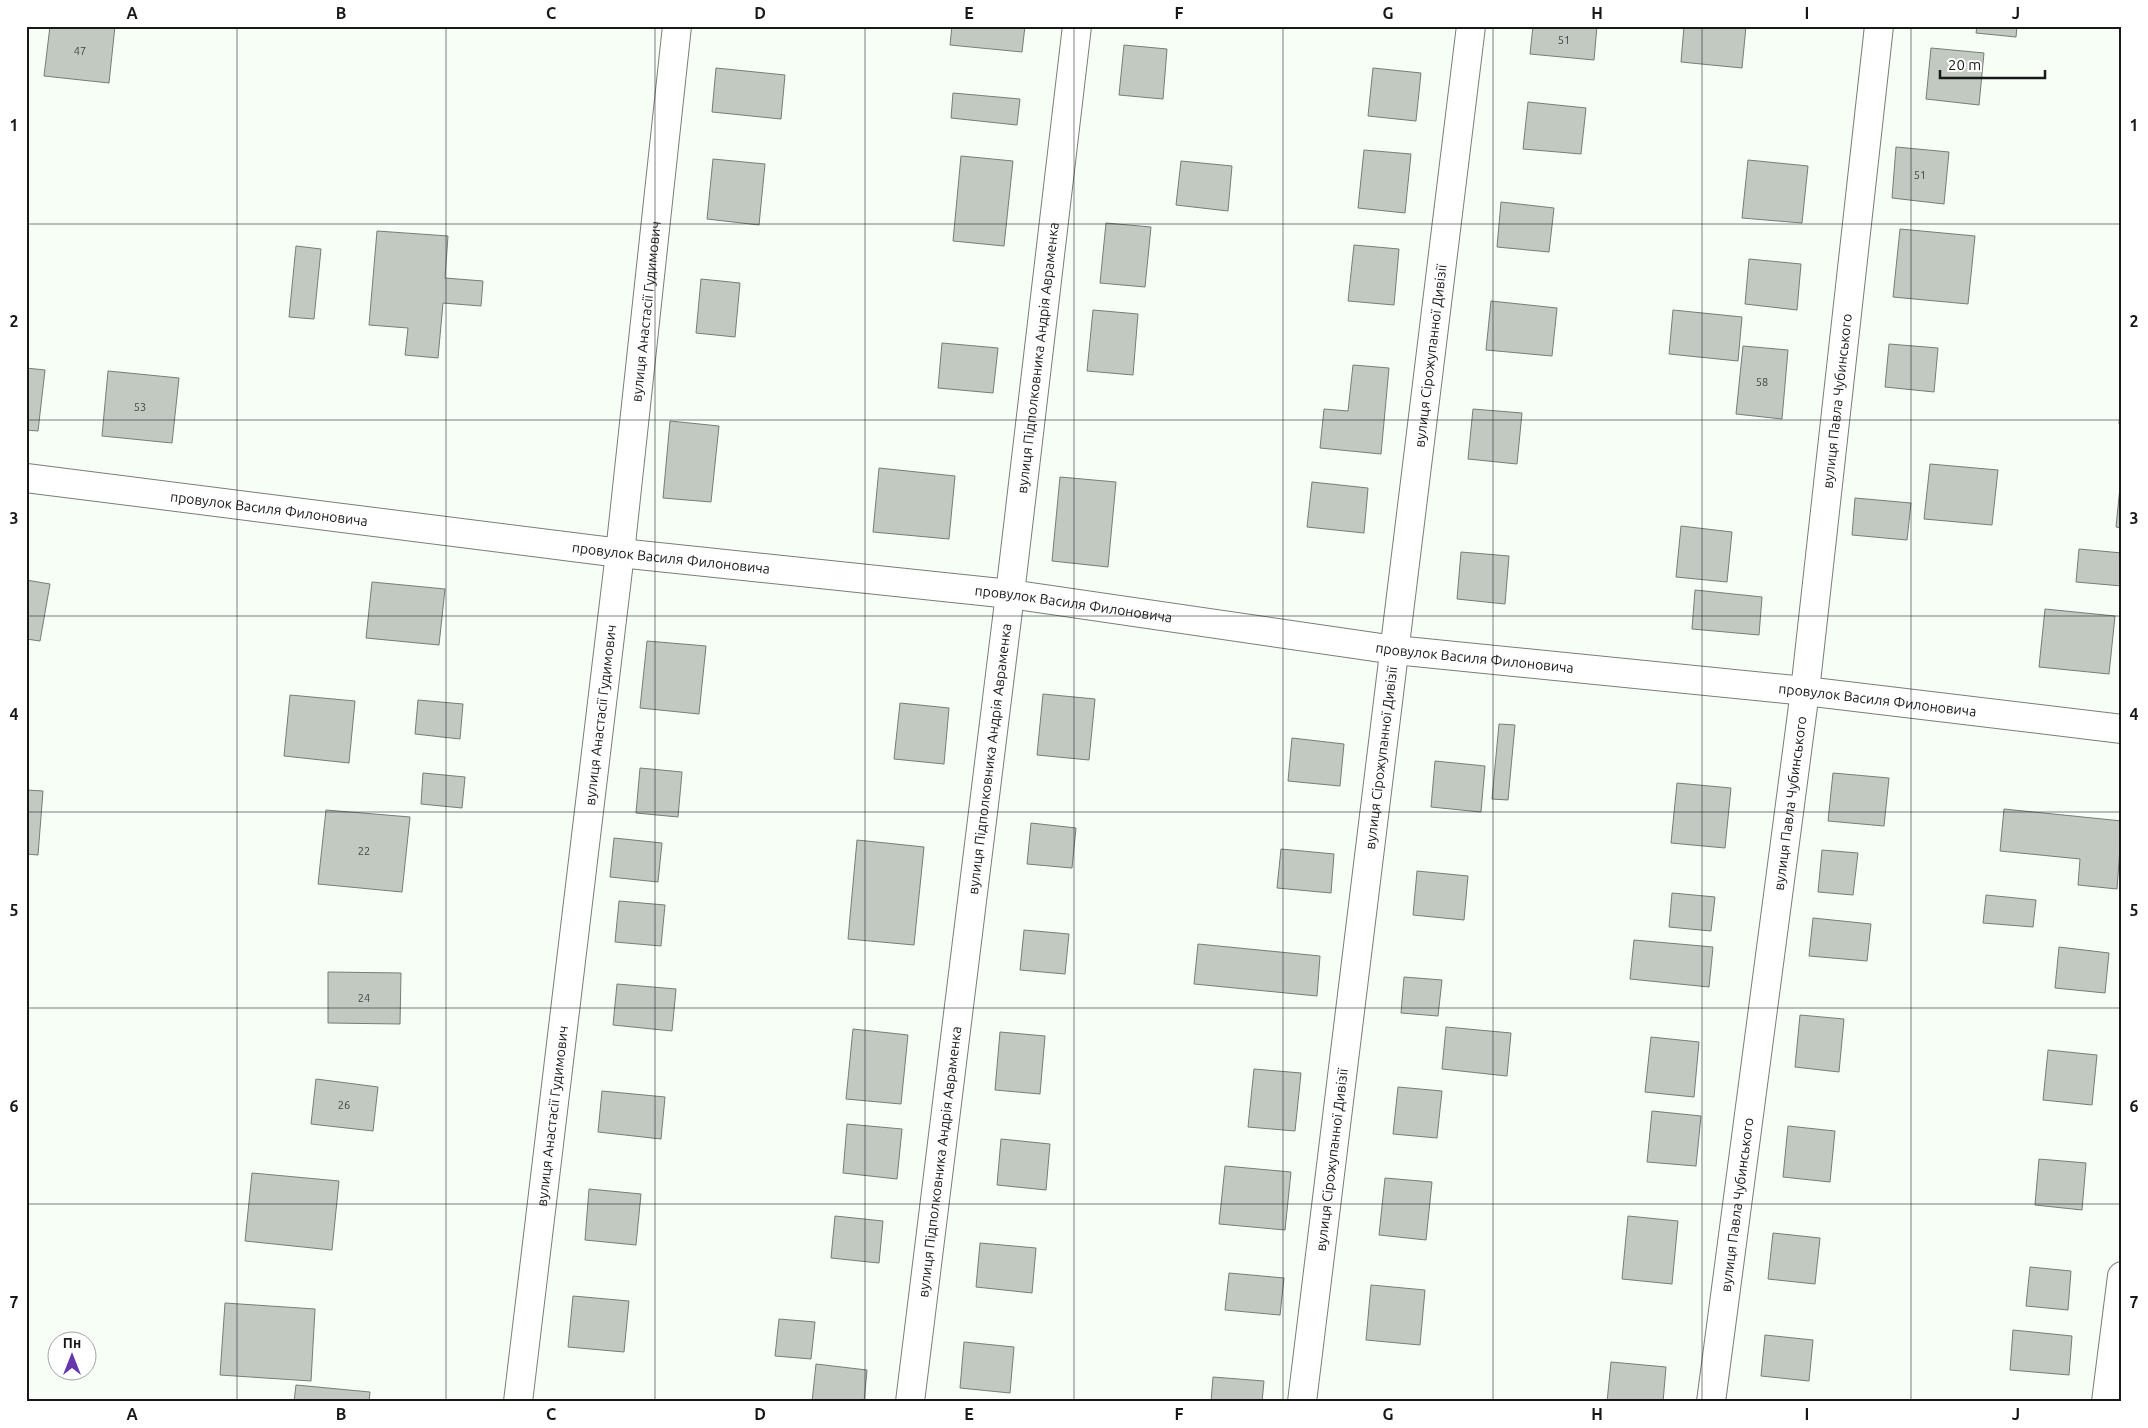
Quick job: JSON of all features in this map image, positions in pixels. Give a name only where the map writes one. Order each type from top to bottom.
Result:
[{"type":"street","name":"вулиця Анастасії Гудимович","points":[[518,1402],[620,553],[678,26]]},
{"type":"street","name":"вулиця Підполковника Андрія Авраменка","points":[[910,1402],[1010,594],[1077,26]]},
{"type":"street","name":"вулиця Сірожупанної Дивізії","points":[[1302,1402],[1396,650],[1471,26]]},
{"type":"street","name":"вулиця Павла Чубинського","points":[[1711,1402],[1805,691],[1879,26]]},
{"type":"street","name":"провулок Василя Филоновича","points":[[26,478],[620,553],[1010,594],[1396,650],[1805,691],[2122,728]]},
{"type":"street","points":[[2106,1402],[2122,1276]]},
{"type":"building","points":[[50,26],[115,26],[109,83],[44,76]]},
{"type":"building","points":[[952,26],[1025,26],[1022,52],[950,45]]},
{"type":"building","points":[[1533,26],[1597,26],[1594,60],[1530,54]]},
{"type":"building","points":[[1684,26],[1746,26],[1742,68],[1681,62]]},
{"type":"building","points":[[1977,26],[2017,26],[2016,37],[1976,33]]},
{"type":"building","points":[[1124,45],[1167,49],[1163,99],[1119,95]]},
{"type":"building","points":[[1931,48],[1984,53],[1979,105],[1926,99]]},
{"type":"building","points":[[716,68],[785,75],[781,119],[712,112]]},
{"type":"building","points":[[1373,68],[1421,73],[1416,121],[1368,116]]},
{"type":"building","points":[[953,93],[1020,99],[1017,125],[951,118]]},
{"type":"building","points":[[1528,102],[1586,108],[1581,154],[1523,149]]},
{"type":"building","points":[[1896,147],[1949,152],[1944,204],[1892,198]]},
{"type":"building","points":[[1364,150],[1411,154],[1405,213],[1358,208]]},
{"type":"building","points":[[961,156],[1013,161],[1004,246],[953,241]]},
{"type":"building","points":[[713,159],[765,164],[759,225],[707,219]]},
{"type":"building","points":[[1748,160],[1808,166],[1802,223],[1742,218]]},
{"type":"building","points":[[1181,161],[1232,166],[1228,211],[1176,205]]},
{"type":"building","points":[[1501,202],[1554,208],[1549,252],[1497,247]]},
{"type":"building","points":[[1106,223],[1151,227],[1145,287],[1100,283]]},
{"type":"building","points":[[1900,229],[1975,236],[1968,304],[1893,297]]},
{"type":"building","points":[[377,231],[448,236],[445,278],[483,281],[481,306],[443,303],[438,358],[405,355],[408,328],[369,325]]},
{"type":"building","points":[[1354,245],[1399,249],[1394,305],[1348,301]]},
{"type":"building","points":[[296,246],[321,249],[314,319],[289,317]]},
{"type":"building","points":[[1749,259],[1801,264],[1797,310],[1745,304]]},
{"type":"building","points":[[701,279],[740,283],[735,337],[696,333]]},
{"type":"building","points":[[1491,301],[1557,308],[1552,356],[1486,350]]},
{"type":"building","points":[[1093,310],[1138,314],[1133,375],[1087,371]]},
{"type":"building","points":[[1673,310],[1742,317],[1738,361],[1669,354]]},
{"type":"building","points":[[942,343],[998,348],[993,393],[938,388]]},
{"type":"building","points":[[1889,344],[1938,348],[1934,392],[1885,387]]},
{"type":"building","points":[[1743,346],[1788,350],[1782,419],[1736,414]]},
{"type":"building","points":[[1353,365],[1389,368],[1381,454],[1320,448],[1324,409],[1348,411]]},
{"type":"building","points":[[26,368],[45,370],[38,431],[26,430]]},
{"type":"building","points":[[108,371],[179,378],[172,443],[102,436]]},
{"type":"building","points":[[2122,394],[2122,425],[2119,424]]},
{"type":"building","points":[[1473,409],[1522,413],[1517,464],[1468,459]]},
{"type":"building","points":[[670,421],[719,426],[711,502],[663,498]]},
{"type":"building","points":[[1930,464],[1998,470],[1992,525],[1924,519]]},
{"type":"building","points":[[879,468],[955,476],[949,539],[873,532]]},
{"type":"building","points":[[1060,477],[1116,482],[1108,567],[1052,561]]},
{"type":"building","points":[[2122,477],[2122,528],[2116,527]]},
{"type":"building","points":[[1312,482],[1368,488],[1364,533],[1307,527]]},
{"type":"building","points":[[1855,498],[1911,503],[1907,540],[1852,535]]},
{"type":"building","points":[[1681,526],[1732,532],[1727,582],[1676,577]]},
{"type":"building","points":[[2079,549],[2122,553],[2122,586],[2076,582]]},
{"type":"building","points":[[1461,552],[1509,556],[1505,604],[1457,599]]},
{"type":"building","points":[[26,580],[50,584],[40,641],[26,639]]},
{"type":"building","points":[[372,582],[445,589],[439,645],[366,638]]},
{"type":"building","points":[[1695,590],[1762,597],[1759,635],[1692,629]]},
{"type":"building","points":[[2045,609],[2115,616],[2109,674],[2039,667]]},
{"type":"building","points":[[647,641],[706,646],[699,714],[640,708]]},
{"type":"building","points":[[1043,694],[1095,699],[1089,760],[1037,755]]},
{"type":"building","points":[[290,695],[355,701],[349,763],[284,756]]},
{"type":"building","points":[[418,700],[463,704],[460,739],[415,734]]},
{"type":"building","points":[[900,703],[949,708],[944,764],[894,759]]},
{"type":"building","points":[[1499,724],[1515,725],[1508,800],[1492,799]]},
{"type":"building","points":[[1292,738],[1344,744],[1340,786],[1288,781]]},
{"type":"building","points":[[1435,761],[1485,766],[1481,812],[1431,807]]},
{"type":"building","points":[[640,768],[682,772],[678,817],[636,813]]},
{"type":"building","points":[[423,773],[465,777],[462,808],[421,804]]},
{"type":"building","points":[[1833,773],[1889,778],[1884,826],[1828,821]]},
{"type":"building","points":[[1677,783],[1731,788],[1725,848],[1671,843]]},
{"type":"building","points":[[26,790],[43,791],[38,855],[26,854]]},
{"type":"building","points":[[2004,809],[2122,821],[2117,889],[2078,885],[2080,859],[2000,851]]},
{"type":"building","points":[[326,810],[410,817],[402,892],[318,884]]},
{"type":"building","points":[[1031,823],[1076,828],[1072,868],[1027,864]]},
{"type":"building","points":[[614,838],[662,843],[658,882],[610,877]]},
{"type":"building","points":[[857,840],[924,847],[914,945],[848,939]]},
{"type":"building","points":[[1281,849],[1334,854],[1331,893],[1277,888]]},
{"type":"building","points":[[1822,850],[1858,853],[1853,895],[1818,892]]},
{"type":"building","points":[[1417,871],[1468,876],[1464,920],[1413,915]]},
{"type":"building","points":[[1672,893],[1715,897],[1711,931],[1669,927]]},
{"type":"building","points":[[1986,895],[2036,900],[2033,927],[1983,923]]},
{"type":"building","points":[[619,901],[665,905],[661,946],[615,942]]},
{"type":"building","points":[[1813,918],[1871,924],[1867,961],[1809,956]]},
{"type":"building","points":[[1024,930],[1069,934],[1065,974],[1020,970]]},
{"type":"building","points":[[1634,940],[1713,947],[1709,987],[1630,979]]},
{"type":"building","points":[[1198,944],[1320,956],[1317,996],[1194,984]]},
{"type":"building","points":[[2059,947],[2109,953],[2105,993],[2055,988]]},
{"type":"building","points":[[328,972],[401,973],[400,1024],[328,1023]]},
{"type":"building","points":[[1404,977],[1442,980],[1438,1016],[1401,1013]]},
{"type":"building","points":[[617,984],[676,989],[672,1031],[613,1025]]},
{"type":"building","points":[[1800,1015],[1844,1019],[1839,1072],[1795,1067]]},
{"type":"building","points":[[1446,1027],[1511,1033],[1507,1076],[1442,1069]]},
{"type":"building","points":[[853,1029],[908,1035],[901,1104],[846,1099]]},
{"type":"building","points":[[1000,1032],[1045,1036],[1040,1094],[995,1090]]},
{"type":"building","points":[[1651,1037],[1699,1042],[1694,1097],[1645,1092]]},
{"type":"building","points":[[2048,1050],[2097,1055],[2092,1105],[2043,1100]]},
{"type":"building","points":[[1254,1069],[1301,1073],[1295,1131],[1248,1127]]},
{"type":"building","points":[[316,1079],[378,1087],[373,1131],[311,1124]]},
{"type":"building","points":[[1398,1087],[1442,1091],[1437,1138],[1393,1134]]},
{"type":"building","points":[[602,1091],[665,1097],[661,1139],[598,1132]]},
{"type":"building","points":[[1652,1111],[1701,1116],[1696,1166],[1647,1162]]},
{"type":"building","points":[[847,1124],[902,1129],[897,1179],[843,1173]]},
{"type":"building","points":[[1788,1126],[1835,1131],[1830,1182],[1783,1177]]},
{"type":"building","points":[[1001,1139],[1050,1144],[1046,1190],[997,1185]]},
{"type":"building","points":[[2039,1159],[2086,1163],[2082,1210],[2035,1205]]},
{"type":"building","points":[[1225,1166],[1291,1172],[1285,1230],[1219,1224]]},
{"type":"building","points":[[252,1173],[339,1181],[332,1250],[245,1241]]},
{"type":"building","points":[[1385,1178],[1432,1182],[1426,1240],[1379,1235]]},
{"type":"building","points":[[589,1189],[641,1194],[636,1245],[585,1240]]},
{"type":"building","points":[[835,1216],[883,1221],[879,1263],[831,1258]]},
{"type":"building","points":[[1628,1216],[1678,1221],[1672,1284],[1622,1279]]},
{"type":"building","points":[[1773,1233],[1820,1238],[1815,1284],[1768,1279]]},
{"type":"building","points":[[980,1243],[1036,1248],[1032,1293],[976,1287]]},
{"type":"building","points":[[2030,1267],[2071,1271],[2068,1310],[2026,1306]]},
{"type":"building","points":[[1229,1273],[1284,1278],[1280,1315],[1225,1310]]},
{"type":"building","points":[[1371,1285],[1425,1290],[1420,1345],[1366,1340]]},
{"type":"building","points":[[573,1296],[629,1301],[624,1352],[568,1347]]},
{"type":"building","points":[[225,1303],[315,1309],[311,1381],[220,1375]]},
{"type":"building","points":[[779,1319],[815,1322],[811,1359],[775,1356]]},
{"type":"building","points":[[2013,1330],[2072,1336],[2069,1375],[2010,1370]]},
{"type":"building","points":[[1765,1335],[1813,1340],[1809,1381],[1761,1376]]},
{"type":"building","points":[[964,1342],[1014,1347],[1010,1393],[960,1388]]},
{"type":"building","points":[[1611,1362],[1666,1367],[1663,1402],[1607,1402]]},
{"type":"building","points":[[816,1364],[867,1370],[864,1402],[812,1402]]},
{"type":"building","points":[[1213,1377],[1264,1381],[1262,1402],[1211,1402]]},
{"type":"building","points":[[296,1385],[370,1392],[369,1402],[294,1402]]}]
